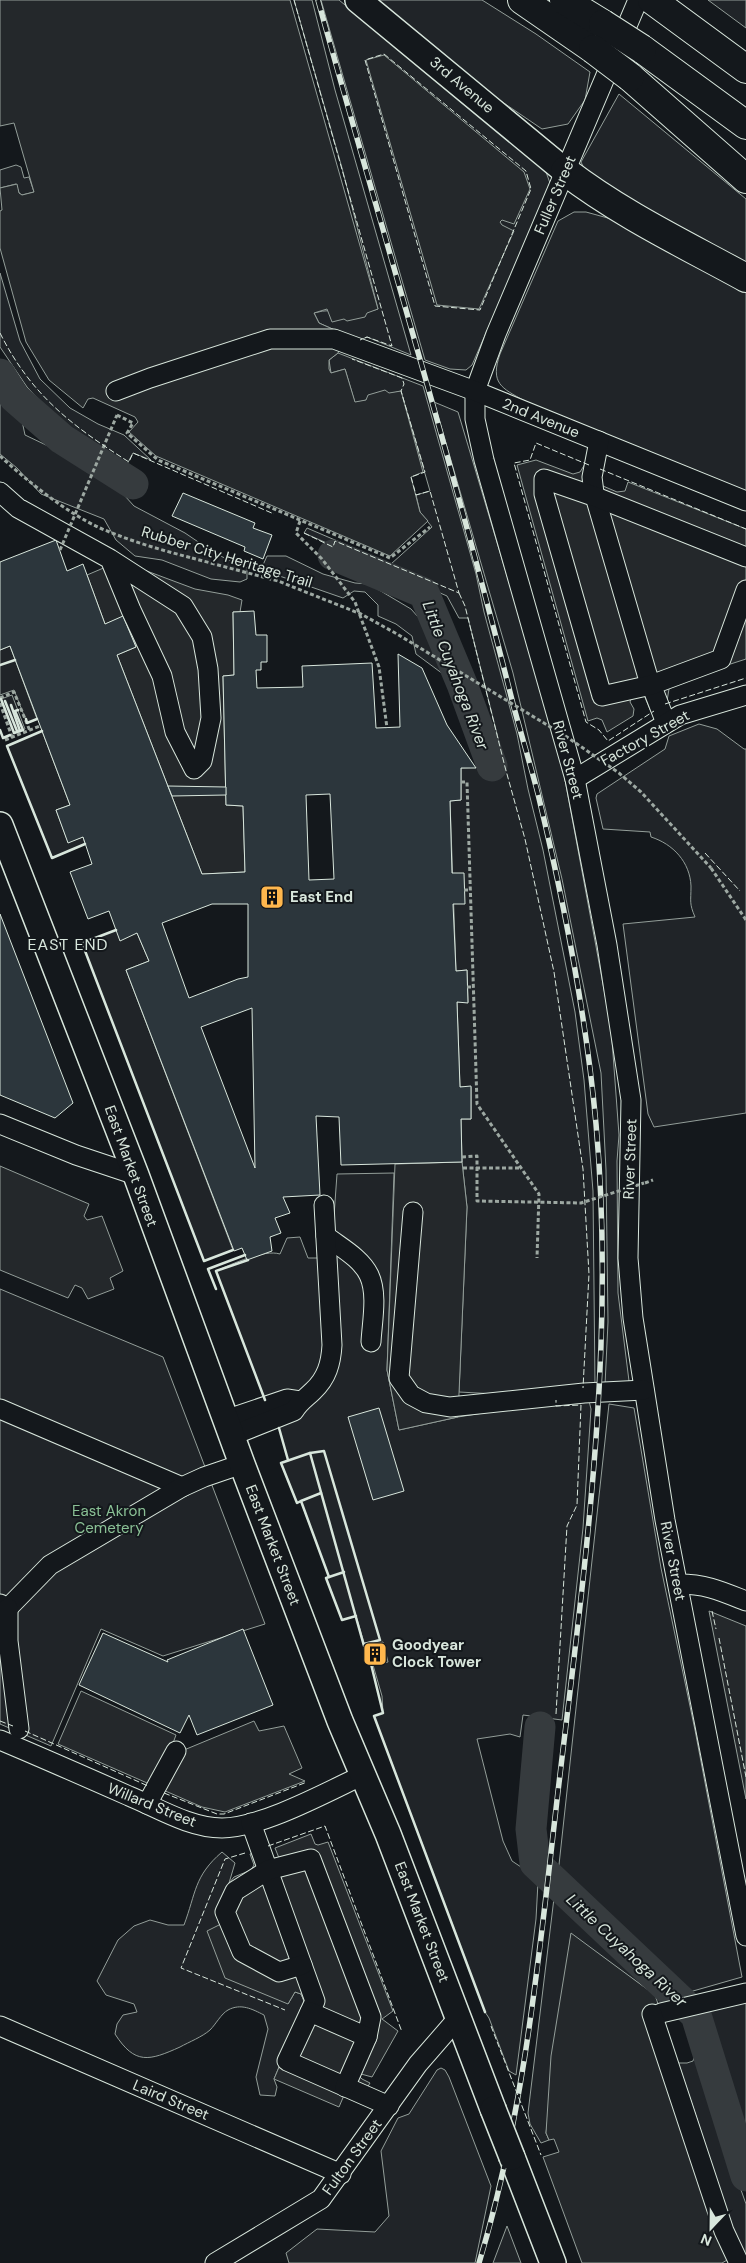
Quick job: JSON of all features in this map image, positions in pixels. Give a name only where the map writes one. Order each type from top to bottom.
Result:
[{"type":"highway","points":[[522,0],[630,77],[746,179]]},
{"type":"highway","points":[[564,0],[642,49],[746,125]]},
{"type":"highway","points":[[660,6],[746,69]]},
{"type":"highway","points":[[565,171],[597,195],[623,211],[746,278]]},
{"type":"main road","name":"3rd Avenue","points":[[358,0],[565,171]]},
{"type":"main road","name":"East Market Street","points":[[0,825],[136,1175],[228,1428],[340,1721],[363,1774],[553,2263]]},
{"type":"street","name":"Fuller Street","points":[[475,391],[496,334],[638,0]]},
{"type":"street","name":"2nd Avenue","points":[[116,391],[150,378],[270,340],[334,339],[475,391],[746,501]]},
{"type":"street","name":"River Street","points":[[475,391],[475,419],[484,460],[575,779],[607,945],[631,1100],[628,1258],[633,1318],[665,1520],[746,1936]]},
{"type":"street","points":[[599,441],[592,477],[596,497],[651,685],[666,723]]},
{"type":"street","points":[[746,557],[596,497],[544,479],[544,494],[602,696],[651,685],[721,660],[746,590]]},
{"type":"street","points":[[0,492],[18,508],[110,559],[183,606],[202,637],[208,669],[212,718],[202,761],[194,769],[175,732],[162,676],[130,610],[110,559]]},
{"type":"street","name":"Factory Street","points":[[575,779],[666,723],[699,708],[746,695]]},
{"type":"street","points":[[0,1124],[76,1155],[136,1175]]},
{"type":"street","points":[[228,1428],[287,1399],[300,1401],[313,1391],[324,1378],[331,1363],[332,1344],[324,1206]]},
{"type":"street","points":[[413,1212],[399,1378],[411,1395],[426,1403],[450,1406],[584,1393],[644,1390]]},
{"type":"street","points":[[326,1236],[357,1259],[370,1276],[374,1296],[371,1342]]},
{"type":"street","points":[[0,1409],[182,1487]]},
{"type":"street","points":[[19,1728],[4,1606],[50,1566],[182,1487],[242,1464]]},
{"type":"street","points":[[678,1584],[711,1586],[746,1601]]},
{"type":"street","name":"Willard Street","points":[[0,1740],[147,1804],[209,1827],[223,1828],[251,1823],[309,1801],[363,1774]]},
{"type":"street","points":[[147,1804],[176,1752]]},
{"type":"street","points":[[251,1823],[315,2001],[287,2061],[389,2106]]},
{"type":"street","points":[[302,1965],[279,1972],[242,1952],[225,1912],[235,1891],[268,1870],[311,1859],[371,2016],[367,2037],[345,2087]]},
{"type":"street","points":[[739,2263],[724,2231],[656,2013],[740,1994]]},
{"type":"street","points":[[310,2012],[367,2037]]},
{"type":"street","name":"Fulton Street","points":[[215,2263],[321,2199],[341,2174],[418,2064],[458,2018]]},
{"type":"street","name":"Laird Street","points":[[0,2026],[341,2174]]},
{"type":"path","points":[[60,550],[116,415],[133,423],[127,433],[158,460],[390,558],[430,527]]},
{"type":"path","name":"Rubber City Heritage Trail","points":[[0,456],[20,475],[49,497],[99,528],[146,545],[278,580],[361,614],[567,737],[619,774],[648,799],[710,868],[746,920]]},
{"type":"path","points":[[300,521],[296,533],[322,559],[355,602],[379,667],[387,728]]},
{"type":"path","points":[[0,698],[14,692],[30,730]]},
{"type":"path","points":[[0,703],[12,737]]},
{"type":"path","points":[[5,740],[40,726]]},
{"type":"path","points":[[461,782],[467,782],[477,1102],[539,1194],[537,1258]]},
{"type":"path","points":[[464,890],[470,890]]},
{"type":"path","points":[[467,987],[473,987]]},
{"type":"path","points":[[471,1102],[477,1102]]},
{"type":"path","points":[[462,1157],[477,1156],[477,1201],[582,1203],[644,1183]]},
{"type":"path","points":[[463,1168],[521,1168]]},
{"type":"green space","points":[[294,0],[312,0],[335,90],[411,355],[367,337],[360,340],[346,335],[319,323],[314,313],[322,311],[362,312],[378,309],[342,168]]},
{"type":"green space","points":[[321,0],[339,0],[546,172],[550,183],[547,194],[472,365],[466,370],[450,369],[425,360]]},
{"type":"green space","points":[[377,0],[482,0],[536,34],[590,72],[585,100],[568,124],[542,129],[492,95]]},
{"type":"green space","points":[[708,0],[746,0],[746,28]]},
{"type":"green space","points":[[619,94],[746,199],[746,271],[589,179],[581,162]]},
{"type":"green space","points":[[16,165],[21,167],[24,178],[29,177],[34,192],[22,195],[19,193],[16,184],[0,188],[0,170]]},
{"type":"green space","points":[[574,212],[586,212],[615,220],[746,291],[746,491],[525,401],[504,388],[500,383],[496,372],[500,354],[558,221]]},
{"type":"green space","points":[[0,273],[20,341],[40,379],[70,408],[98,424],[124,435],[151,460],[133,453],[127,464],[56,418],[27,387],[0,347]]},
{"type":"green space","points":[[338,353],[423,386],[476,574],[484,612],[517,734],[543,850],[575,1012],[584,1080],[593,1191],[595,1386],[514,1395],[459,1392],[467,1207],[462,1162],[461,1119],[471,1119],[471,1087],[460,1087],[457,1002],[468,1002],[467,970],[456,971],[450,801],[461,800],[461,768],[505,766],[468,618],[459,618],[447,596],[304,533],[307,528],[391,564],[432,527],[420,512],[416,495],[430,491],[401,391],[355,403],[345,369],[331,373],[329,360]]},
{"type":"green space","points":[[0,395],[21,416],[25,435],[67,455],[88,471],[115,485],[134,506],[185,533],[216,554],[247,568],[247,579],[240,582],[211,579],[162,560],[135,556],[116,540],[104,519],[41,494],[17,468],[0,454]]},
{"type":"green space","points":[[434,402],[458,412],[560,753],[611,1027],[619,1135],[617,1161],[618,1293],[629,1381],[618,1386],[605,1385],[608,1322],[606,1170],[601,1073],[562,879],[513,673]]},
{"type":"green space","points":[[267,556],[286,556],[323,574],[355,583],[369,584],[411,609],[434,635],[443,652],[443,674],[416,654],[412,636],[396,624],[378,616],[378,605],[365,592],[354,591],[343,598],[268,572],[263,565]]},
{"type":"green space","points":[[10,646],[37,719],[27,723],[14,690],[0,695],[0,650]]},
{"type":"green space","points":[[12,695],[25,729],[14,733],[1,699]]},
{"type":"green space","points":[[699,724],[717,729],[746,749],[746,1113],[654,1127],[648,1114],[623,924],[695,917],[691,905],[690,877],[679,855],[666,844],[651,837],[650,832],[603,829],[596,798],[597,794],[665,749],[669,736]]},
{"type":"green space","points":[[42,731],[70,805],[56,810],[68,842],[83,837],[85,844],[52,858],[7,746]]},
{"type":"green space","points":[[116,930],[137,933],[149,961],[126,970],[233,1250],[204,1261],[82,943]]},
{"type":"green space","points":[[394,1173],[387,1370],[399,1430],[458,1417],[533,1405],[589,1401],[591,1409],[583,1528],[562,1720],[523,1715],[520,1737],[510,1734],[477,1739],[503,1841],[512,1861],[530,1873],[538,1882],[536,1919],[516,2075],[509,2071],[485,2012],[374,1716],[383,1713],[382,1696],[373,1665],[388,1662],[383,1642],[365,1646],[356,1616],[342,1620],[326,1578],[329,1577],[301,1502],[297,1503],[281,1463],[288,1460],[279,1428],[266,1402],[216,1271],[257,1255],[280,1254],[287,1238],[300,1237],[308,1258],[331,1258],[337,1174]]},
{"type":"green space","name":"East Akron Cemetery","points":[[0,1289],[163,1357],[265,1624],[163,1656],[101,1629],[51,1746],[0,1724]]},
{"type":"green space","points":[[609,1404],[634,1408],[661,1568],[695,1730],[742,1977],[686,1993],[558,1874]]},
{"type":"green space","points":[[222,1852],[235,1863],[229,1883],[218,1906],[288,2004],[295,1992],[301,1994],[304,2001],[303,2010],[274,2079],[277,2087],[275,2096],[260,2095],[256,2077],[268,2029],[264,2015],[242,2007],[233,2008],[225,2012],[210,2030],[199,2037],[160,2055],[143,2057],[129,2051],[115,2034],[117,2024],[123,2015],[137,2012],[134,2004],[106,1995],[97,1981],[118,1940],[134,1926],[150,1920],[168,1925],[184,1925],[201,1877]]},
{"type":"green space","points":[[554,1898],[628,1956],[658,1990],[670,1997],[656,1998],[655,1995],[571,1934],[546,2133],[549,2140],[541,2143],[530,2124],[528,2113]]},
{"type":"green space","points":[[746,2002],[746,2131],[707,2011]]},
{"type":"green space","points":[[696,2051],[701,2056],[718,2125],[746,2204],[746,2263],[742,2263],[678,2063],[693,2061]]},
{"type":"green space","points":[[441,2068],[445,2070],[449,2077],[491,2186],[475,2263],[289,2263],[286,2253],[317,2229],[375,2232],[389,2216],[381,2151],[398,2118],[409,2114],[437,2070]]},
{"type":"green space","points":[[507,2226],[521,2263],[493,2263]]},
{"type":"shaded area","points":[[0,0],[290,0],[378,309],[367,313],[365,317],[332,322],[327,309],[314,313],[319,323],[346,335],[338,353],[329,360],[329,369],[331,373],[345,369],[355,402],[366,400],[368,395],[385,390],[389,393],[401,391],[423,472],[411,477],[420,512],[428,521],[390,556],[156,456],[129,432],[138,422],[135,417],[93,398],[88,399],[83,408],[49,380],[26,342],[0,248],[0,211],[2,210],[0,188],[17,184],[19,193],[22,195],[34,192],[14,123],[0,126]]},
{"type":"shaded area","points":[[384,55],[524,172],[530,189],[514,224],[502,220],[500,222],[514,231],[479,309],[437,305],[366,60]]},
{"type":"shaded area","points":[[536,460],[573,474],[580,472],[585,464],[603,486],[617,492],[625,491],[628,482],[746,529],[746,659],[675,682],[669,689],[667,701],[651,712],[644,695],[632,695],[630,702],[634,709],[633,716],[607,732],[602,720],[597,718],[588,721],[517,465]]},
{"type":"shaded area","points":[[120,561],[195,589],[228,595],[242,600],[240,612],[233,612],[234,675],[223,676],[226,805],[243,806],[245,872],[202,874],[117,655],[136,647],[123,617],[105,624],[87,575]]},
{"type":"shaded area","points":[[462,1162],[467,1207],[458,1417],[399,1430],[387,1370],[395,1164]]},
{"type":"shaded area","points":[[0,1166],[89,1204],[84,1216],[87,1220],[102,1216],[123,1271],[110,1278],[114,1289],[88,1299],[82,1288],[75,1285],[68,1298],[0,1270]]},
{"type":"shaded area","points":[[709,1611],[746,1626],[746,1799]]},
{"type":"shaded area","points":[[81,1691],[176,1735],[166,1762],[184,1750],[254,1721],[259,1731],[284,1726],[302,1768],[289,1774],[305,1781],[225,1812],[202,1807],[58,1744]]},
{"type":"shaded area","points":[[311,1834],[315,1844],[328,1842],[393,2011],[382,2019],[398,2031],[372,2077],[361,2074],[360,2077],[362,2079],[370,2083],[359,2101],[345,2093],[339,2107],[274,2079],[303,2010],[304,2001],[301,1994],[295,1992],[288,2004],[225,1978],[207,1931],[221,1924],[218,1906],[229,1883],[234,1877],[251,1870],[254,1865],[250,1854],[268,1847],[273,1859],[279,1858],[275,1848]]},
{"type":"shaded area","points":[[571,1933],[655,1995],[697,2119],[739,2253],[722,2263],[582,2263],[543,2157],[559,2152],[554,2139],[549,2140],[546,2133],[551,2056]]},
{"type":"building","points":[[183,493],[255,523],[253,528],[272,535],[263,559],[244,551],[245,547],[172,516]]},
{"type":"building","name":"East End","points":[[56,540],[67,571],[83,564],[105,624],[123,616],[136,647],[117,655],[202,874],[245,872],[243,806],[226,805],[223,676],[234,675],[233,612],[254,611],[256,635],[267,635],[267,662],[261,662],[261,670],[256,670],[257,688],[303,687],[302,666],[372,663],[376,728],[400,727],[398,654],[422,668],[447,725],[476,768],[461,768],[461,800],[450,801],[452,873],[464,873],[465,904],[453,904],[456,971],[467,970],[468,1003],[457,1002],[460,1087],[471,1086],[471,1119],[461,1119],[462,1162],[341,1165],[339,1117],[316,1116],[320,1195],[283,1197],[290,1213],[275,1218],[281,1233],[270,1237],[272,1251],[247,1260],[242,1248],[234,1251],[126,970],[149,961],[137,933],[120,941],[109,911],[88,919],[70,872],[92,864],[83,837],[68,843],[56,810],[70,805],[10,646],[0,650],[0,562]],"holes":[[[330,794],[334,879],[309,880],[306,795]],[[212,904],[248,904],[248,977],[189,998],[162,923]],[[252,1008],[255,1168],[201,1027]]]},
{"type":"building","points":[[168,786],[226,787],[226,795],[172,796]]},
{"type":"building","points":[[0,914],[73,1103],[55,1118],[0,1095]]},
{"type":"building","points":[[379,1408],[404,1491],[373,1500],[348,1417]]},
{"type":"building","points":[[243,1629],[273,1705],[197,1735],[189,1715],[180,1733],[79,1685],[103,1633],[168,1662],[167,1660]]},
{"type":"building","name":"Goodyear Clock Tower","points":[[382,1643],[386,1660],[369,1665],[364,1648]]},
{"type":"waterway","name":"Little Cuyahoga River","points":[[0,374],[14,397],[62,439],[133,484]]},
{"type":"waterway","name":"Little Cuyahoga River","points":[[333,555],[424,593],[462,684],[492,766]]},
{"type":"waterway","name":"Little Cuyahoga River","points":[[540,1727],[531,1829],[535,1863],[696,2015],[746,2176]]},
{"type":"railway","points":[[318,0],[443,439],[538,794],[573,958],[592,1082],[596,1124],[601,1207],[602,1290],[600,1372],[595,1455],[579,1619],[530,2025],[509,2145],[479,2263]]},
{"type":"fence","points":[[294,0],[392,346],[367,337],[360,340]]},
{"type":"fence","points":[[384,54],[526,171],[531,189],[480,310],[435,306],[365,60],[384,54]]},
{"type":"fence","points":[[0,333],[12,355],[39,392],[71,422],[108,449],[129,462],[133,453],[274,514]]},
{"type":"fence","points":[[304,533],[333,547],[335,541],[459,593],[430,491],[416,495],[411,477],[425,472],[401,391],[404,384],[402,378],[352,359]]},
{"type":"fence","points":[[589,465],[536,443],[530,460],[514,463],[586,722],[599,730],[608,741],[654,711]]},
{"type":"fence","points":[[600,469],[746,529]]},
{"type":"fence","points":[[459,593],[465,606],[525,839],[554,972],[583,1169],[589,1274],[583,1388]]},
{"type":"fence","points":[[665,704],[746,678]]},
{"type":"fence","points":[[705,853],[740,891]]},
{"type":"fence","points":[[556,1400],[556,1406],[581,1405],[577,1505],[567,1526],[556,1714]]},
{"type":"fence","points":[[712,1611],[716,1629]]},
{"type":"fence","points":[[719,1638],[746,1777]]},
{"type":"fence","points":[[0,1721],[13,1726]]},
{"type":"fence","points":[[25,1731],[148,1786]]},
{"type":"fence","points":[[164,1793],[217,1814],[224,1814],[307,1782]]},
{"type":"fence","points":[[268,1846],[325,1826],[402,2032]]},
{"type":"fence","points":[[245,1853],[225,1859],[181,1968],[285,2010]]},
{"type":"fence","points":[[491,2026],[541,2155]]},
{"type":"wall","points":[[0,665],[15,660]]},
{"type":"wall","points":[[1,699],[14,733],[23,730],[15,711],[18,710]]},
{"type":"wall","points":[[5,701],[17,731]]},
{"type":"wall","points":[[11,705],[20,731]]},
{"type":"wall","points":[[26,719],[27,723],[37,719]]},
{"type":"wall","points":[[0,730],[3,738],[10,735]]},
{"type":"wall","points":[[42,731],[7,746],[52,858],[85,844]]},
{"type":"wall","points":[[116,930],[82,943],[204,1261],[233,1250]]},
{"type":"wall","points":[[216,1289],[208,1269],[245,1255]]},
{"type":"wall","points":[[248,1260],[216,1271],[265,1400]]},
{"type":"wall","points":[[279,1428],[288,1460]]},
{"type":"wall","points":[[301,1501],[297,1503],[281,1463],[310,1453],[324,1451],[380,1640],[364,1644]]},
{"type":"wall","points":[[310,1453],[364,1646]]},
{"type":"wall","points":[[321,1493],[301,1501],[329,1577]]},
{"type":"wall","points":[[344,1572],[326,1578],[342,1620],[356,1616]]},
{"type":"wall","points":[[371,1664],[383,1713],[374,1716],[485,2012]]},
{"type":"place","name":"East End","points":[[272,897]]},
{"type":"place","name":"Goodyear Clock Tower","points":[[375,1654]]},
{"type":"district","name":"EAST END","points":[[68,944]]}]
